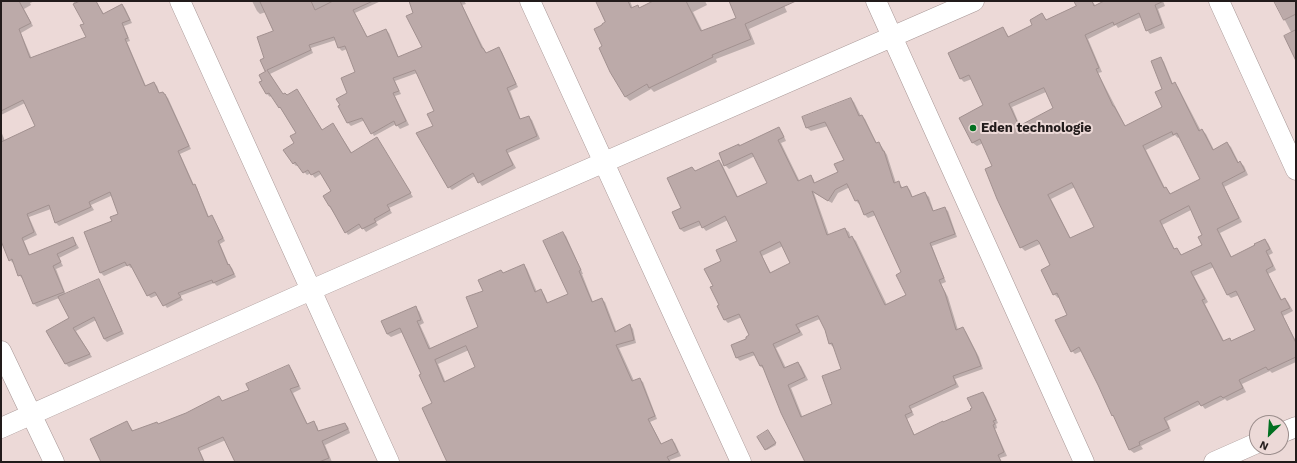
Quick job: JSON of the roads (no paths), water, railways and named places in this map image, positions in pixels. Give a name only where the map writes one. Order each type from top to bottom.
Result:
[{"type":"street","points":[[180,1],[389,462]]},
{"type":"street","points":[[530,1],[740,462]]},
{"type":"street","points":[[876,1],[1084,462]]},
{"type":"street","points":[[1,428],[311,290],[974,1]]},
{"type":"street","points":[[1219,1],[1296,170]]},
{"type":"street","points":[[1,351],[54,462]]},
{"type":"street","points":[[1214,462],[1249,447]]},
{"type":"place","name":"Eden technologie","points":[[973,128]]}]
